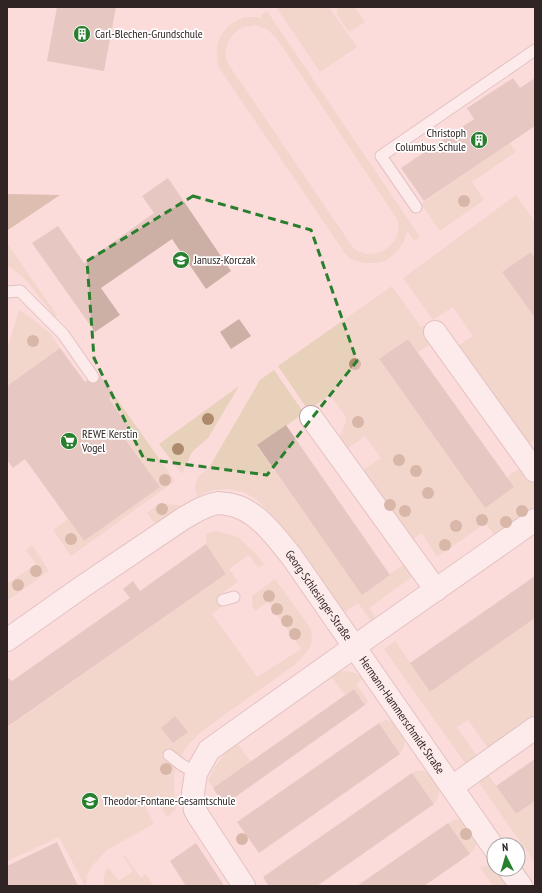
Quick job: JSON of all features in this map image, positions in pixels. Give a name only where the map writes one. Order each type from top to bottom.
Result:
[{"type":"street","points":[[436,332],[535,471]]},
{"type":"street","points":[[311,417],[436,590]]},
{"type":"street","name":"Georg-Schlesinger-Straße","points":[[7,640],[79,589],[184,518],[205,506],[219,503],[233,505],[244,509],[267,527],[292,558],[354,647],[209,750],[196,773],[193,793],[196,810],[202,822],[244,886]]},
{"type":"street","name":"Hermann-Hammerschmidt-Straße","points":[[486,837],[354,647],[535,520]]},
{"type":"street","name":"Hermann-Hammerschmidt-Straße","points":[[452,787],[535,728]]},
{"type":"street","points":[[515,877],[521,886]]},
{"type":"lane","points":[[416,207],[381,156],[535,50]]},
{"type":"lane","points":[[7,292],[20,291],[63,334],[93,377]]},
{"type":"lane","points":[[169,755],[196,773]]},
{"type":"highlighted area","points":[[193,196],[311,230],[357,361],[267,475],[144,459],[94,358],[87,261]]},
{"type":"shaded area","points":[[276,7],[329,7],[357,47],[320,72]]},
{"type":"shaded area","points":[[335,7],[355,7],[365,22],[349,32],[336,13],[338,12]]},
{"type":"shaded area","points":[[267,11],[420,237],[414,241],[407,231],[404,242],[387,260],[378,263],[364,263],[350,259],[218,66],[218,43],[221,35],[228,26],[244,17],[256,17],[263,19],[261,15]],"holes":[[[256,25],[268,30],[277,39],[397,220],[398,232],[395,239],[386,249],[380,252],[367,254],[354,249],[227,62],[225,54],[227,45],[235,32],[243,27]]]},
{"type":"shaded area","points":[[510,143],[516,152],[472,182],[484,200],[440,231],[421,204]]},
{"type":"shaded area","points":[[7,194],[60,195],[8,230]]},
{"type":"shaded area","points":[[516,195],[535,222],[535,258],[531,252],[502,272],[535,318],[535,439],[524,448],[453,349],[473,336],[453,307],[433,320],[403,278]]},
{"type":"shaded area","points":[[7,243],[57,315],[55,317],[26,280],[7,266]]},
{"type":"shaded area","points":[[392,286],[421,327],[425,325],[436,340],[417,353],[407,339],[379,360],[485,507],[501,484],[516,471],[522,468],[535,480],[535,507],[533,509],[494,535],[486,523],[437,557],[422,533],[407,543],[359,473],[381,458],[365,436],[343,452],[339,439],[347,418],[330,395],[308,410],[278,366]]},
{"type":"shaded area","points":[[19,310],[50,333],[60,348],[7,386],[7,350]]},
{"type":"shaded area","points":[[274,370],[304,413],[257,446],[362,594],[407,562],[416,574],[369,608],[377,620],[371,621],[358,603],[342,614],[268,511],[257,500],[244,492],[228,489],[213,490],[198,496],[195,487],[197,480],[210,466],[260,380]]},
{"type":"shaded area","points":[[239,386],[208,438],[192,452],[182,474],[159,444]]},
{"type":"shaded area","points":[[114,395],[175,481],[71,556],[53,530],[68,519],[84,541],[159,487],[122,435],[130,429],[109,399]]},
{"type":"shaded area","points":[[159,504],[180,505],[182,508],[156,525],[147,513]]},
{"type":"shaded area","points":[[216,531],[238,537],[264,564],[258,568],[249,555],[229,569],[238,582],[220,595],[225,604],[212,614],[257,677],[301,649],[268,602],[255,611],[252,605],[252,596],[275,579],[311,629],[312,640],[309,649],[296,664],[200,733],[187,746],[178,762],[174,775],[176,809],[167,817],[158,800],[145,807],[154,824],[108,849],[93,865],[87,876],[86,886],[59,837],[7,861],[7,728],[226,574],[206,544],[206,534]]},
{"type":"shaded area","points":[[32,545],[49,571],[7,601],[7,584],[36,564],[26,550]]},
{"type":"shaded area","points":[[535,618],[535,719],[490,751],[468,720],[457,727],[479,759],[468,767],[384,649],[395,641],[430,692]]},
{"type":"shaded area","points":[[348,671],[357,674],[362,679],[356,684],[368,701],[365,705],[354,689],[345,695],[331,676],[339,672]]},
{"type":"shaded area","points":[[385,720],[393,722],[404,737],[405,741],[400,754],[379,723]]},
{"type":"shaded area","points":[[237,743],[251,762],[213,788],[208,781],[213,770],[224,755]]},
{"type":"shaded area","points":[[419,770],[429,773],[439,788],[439,795],[434,804],[412,773]]},
{"type":"shaded area","points":[[485,770],[516,814],[535,801],[535,863],[526,850],[526,837],[517,837],[475,777]]},
{"type":"shaded area","points":[[455,819],[462,821],[476,840],[475,848],[470,854],[448,823]]},
{"type":"shaded area","points":[[123,856],[125,856],[141,878],[146,874],[154,886],[104,886],[104,876],[108,867],[119,881],[133,871]]},
{"type":"shaded area","points":[[486,866],[486,876],[480,867]]},
{"type":"shaded area","points":[[487,877],[503,877],[509,886],[493,886]]},
{"type":"building","name":"Carl-Blechen-Grundschule","points":[[57,7],[116,7],[104,71],[47,61]]},
{"type":"building","name":"Christoph Columbus Schule","points":[[513,78],[520,88],[535,78],[535,126],[424,201],[401,168],[474,119],[467,108]]},
{"type":"building","points":[[168,178],[231,271],[206,289],[172,239],[101,288],[120,315],[95,332],[32,243],[58,226],[84,263],[154,213],[142,196]]},
{"type":"building","points":[[531,252],[535,258],[535,318],[502,272]]},
{"type":"building","points":[[239,319],[251,336],[231,349],[220,332]]},
{"type":"building","points":[[408,339],[514,487],[485,508],[379,359]]},
{"type":"building","name":"REWE Kerstin Vogel","points":[[60,348],[85,382],[98,373],[114,395],[109,399],[130,429],[122,435],[160,487],[84,541],[25,459],[13,468],[7,460],[7,386]]},
{"type":"building","points":[[286,425],[390,575],[362,595],[257,445]]},
{"type":"building","points":[[206,544],[226,574],[7,727],[7,677],[12,681],[130,598],[123,589],[133,581],[140,591]]},
{"type":"building","points":[[535,576],[535,618],[430,692],[410,663]]},
{"type":"building","points":[[354,689],[365,705],[224,805],[213,788]]},
{"type":"building","points":[[175,716],[188,732],[173,743],[161,728]]},
{"type":"building","points":[[379,723],[400,754],[259,853],[237,822]]},
{"type":"building","points":[[535,759],[535,801],[516,814],[496,786]]},
{"type":"building","points":[[412,773],[434,804],[317,886],[269,886],[263,877]]},
{"type":"building","points":[[448,823],[470,854],[424,886],[357,886]]},
{"type":"building","points":[[57,842],[78,886],[7,886],[7,866]]},
{"type":"building","points":[[196,843],[224,886],[186,886],[170,861]]},
{"type":"place","name":"Carl-Blechen-Grundschule","points":[[82,34]]},
{"type":"place","name":"Christoph Columbus Schule","points":[[479,140]]},
{"type":"place","name":"Janusz-Korczak","points":[[181,260]]},
{"type":"place","name":"REWE Kerstin Vogel","points":[[69,441]]},
{"type":"place","name":"Theodor-Fontane-Gesamtschule","points":[[90,801]]}]
